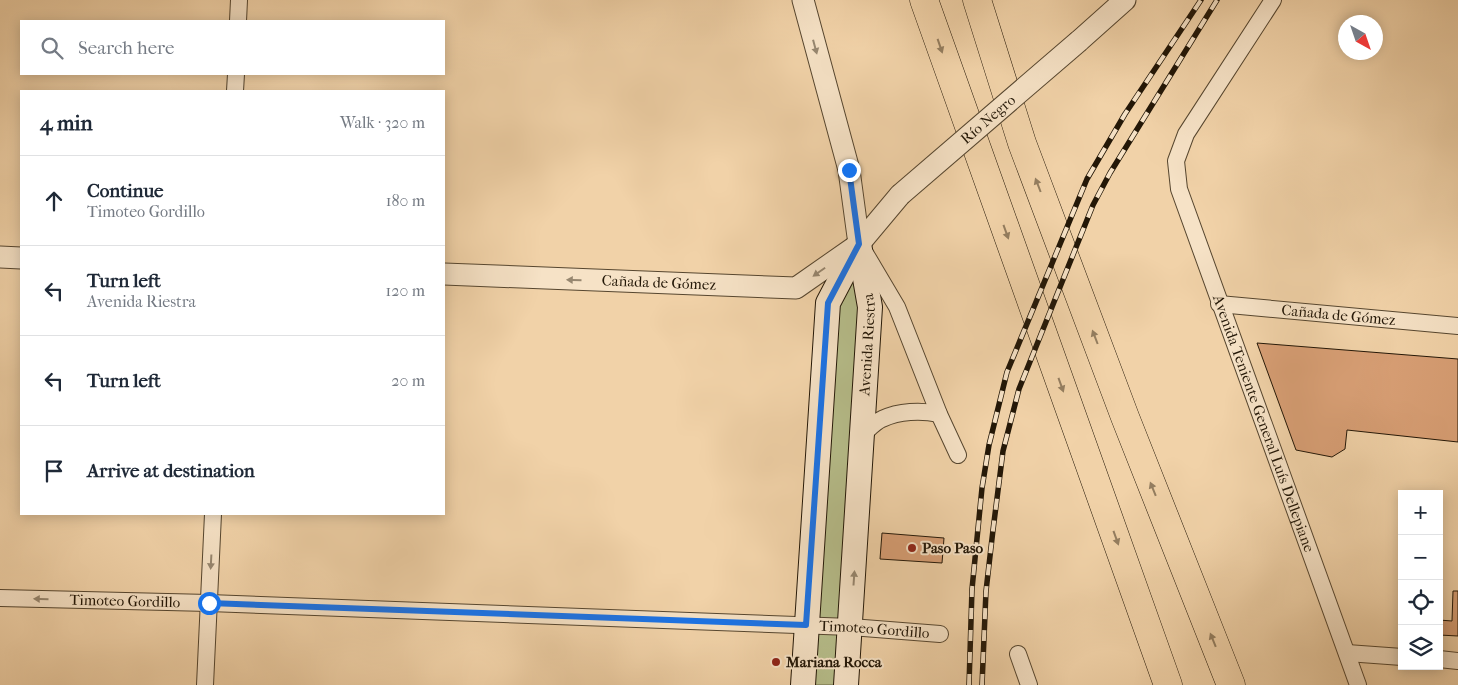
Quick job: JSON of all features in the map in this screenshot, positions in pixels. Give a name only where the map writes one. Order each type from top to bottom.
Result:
[{"type":"highway","points":[[924,0],[1168,685]]},
{"type":"highway","points":[[977,0],[1029,161],[1125,417],[1231,685]]},
{"type":"main road","name":"Avenida Riestra","points":[[846,685],[870,307],[859,244]]},
{"type":"main road","name":"Avenida Riestra","points":[[802,685],[828,303],[859,244]]},
{"type":"street","points":[[238,20],[239,0]]},
{"type":"street","points":[[803,0],[849,170],[859,244],[897,307],[939,414],[958,455]]},
{"type":"street","name":"Río Negro","points":[[859,244],[900,195],[1079,41],[1107,8],[1125,0]]},
{"type":"street","name":"Avenida Teniente General Luís Dellepiane","points":[[1273,0],[1186,134],[1176,161],[1178,189],[1358,685]]},
{"type":"street","points":[[235,90],[236,75]]},
{"type":"street","name":"Cañada de Gómez","points":[[445,274],[796,288],[859,244]]},
{"type":"street","points":[[0,257],[20,258]]},
{"type":"street","name":"Cañada de Gómez","points":[[1219,304],[1458,326]]},
{"type":"street","points":[[863,434],[881,420],[892,416],[923,411],[939,414]]},
{"type":"street","points":[[204,685],[213,515]]},
{"type":"street","name":"Timoteo Gordillo","points":[[0,598],[209,603],[806,625],[940,634]]},
{"type":"street","points":[[1346,653],[1398,657]]},
{"type":"street","points":[[1018,654],[1029,685]]},
{"type":"street","points":[[1443,660],[1458,661]]},
{"type":"green space","points":[[859,244],[870,307],[846,685],[803,685],[828,303]]},
{"type":"building","points":[[1257,343],[1458,359],[1458,442],[1347,430],[1345,449],[1332,457],[1296,450]]},
{"type":"building","name":"Paso Paso","points":[[882,533],[944,538],[942,563],[880,559]]},
{"type":"building","points":[[1453,591],[1458,591],[1458,636],[1443,635],[1443,620],[1452,621]]},
{"type":"railway","points":[[969,685],[972,589],[982,488],[989,445],[1007,372],[1087,179],[1125,114],[1201,0]]},
{"type":"railway","points":[[982,685],[986,591],[993,530],[1003,451],[1019,389],[1093,205],[1110,173],[1217,0]]},
{"type":"place","name":"Paso Paso","points":[[912,548]]},
{"type":"place","name":"Mariana Rocca","points":[[776,662]]},
{"type":"route","points":[[209,603],[806,625],[828,303],[859,244],[849,170]]}]
